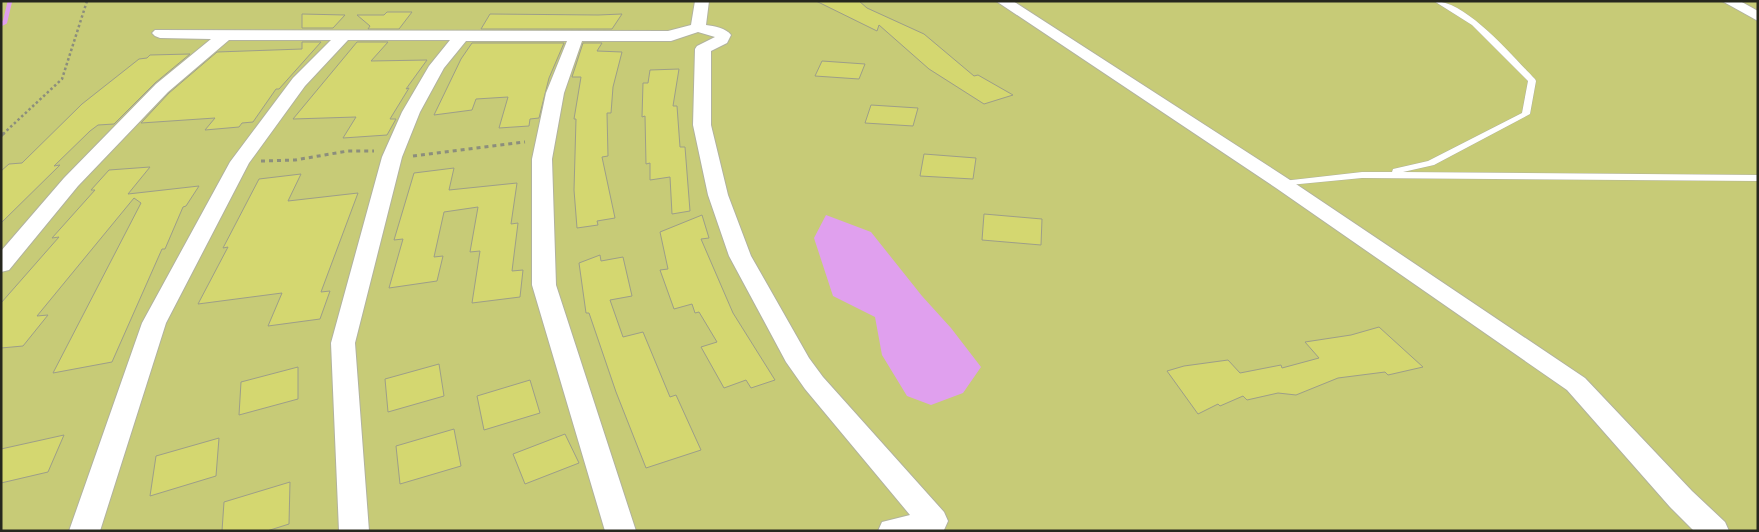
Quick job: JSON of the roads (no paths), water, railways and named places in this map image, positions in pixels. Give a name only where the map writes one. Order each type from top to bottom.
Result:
[{"type":"street","points":[[702,1],[688,42],[702,125],[718,195],[740,256],[799,362],[814,383],[942,526]]},
{"type":"street","points":[[1003,1],[1283,184],[1576,384],[1681,499],[1714,531]]},
{"type":"street","points":[[1729,1],[1758,16]]},
{"type":"street","points":[[160,33],[225,35],[576,36],[688,42]]},
{"type":"street","points":[[1,265],[70,182],[162,88],[225,35]]},
{"type":"street","points":[[84,531],[154,323],[240,162],[299,82],[344,35]]},
{"type":"street","points":[[354,531],[343,343],[394,154],[411,112],[437,66],[462,36]]},
{"type":"street","points":[[576,36],[555,93],[542,159],[544,285],[621,531]]},
{"type":"street","points":[[893,531],[942,526]]},
{"type":"lane","points":[[1283,184],[1362,176],[1431,163],[1526,114],[1532,81],[1475,23],[1437,1]]},
{"type":"lane","points":[[1362,176],[1758,178]]},
{"type":"waterway","points":[[1,24],[5,22],[10,1]]}]
